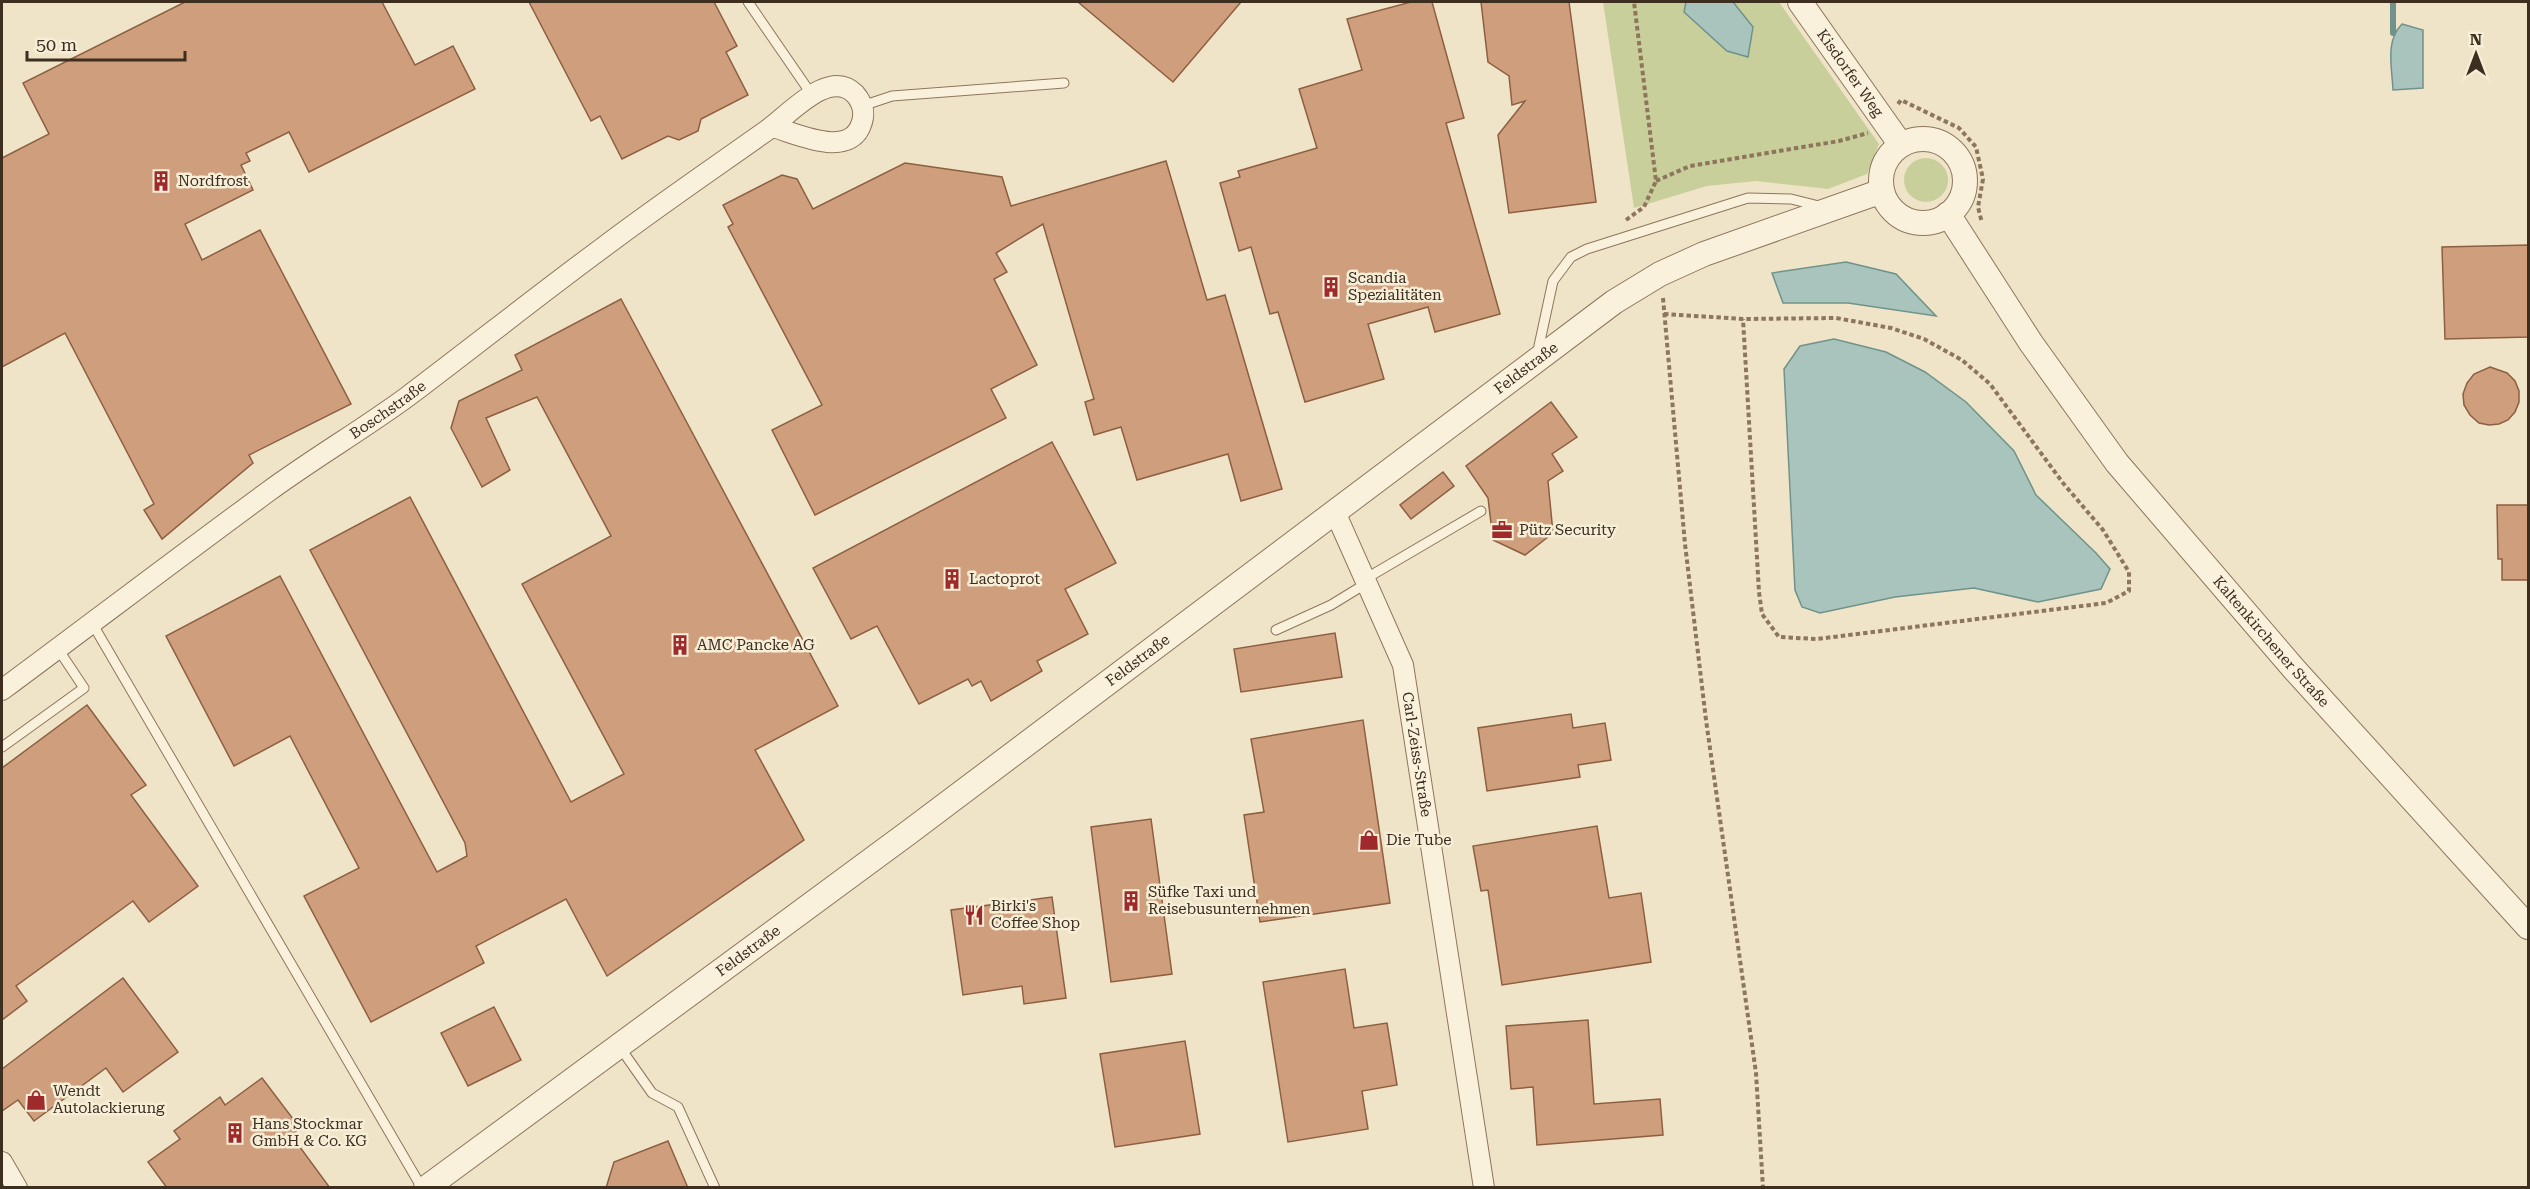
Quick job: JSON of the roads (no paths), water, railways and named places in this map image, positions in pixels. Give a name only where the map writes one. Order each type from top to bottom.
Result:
[{"type":"street","name":"Kisdorfer Weg","points":[[1800,2],[1901,145]]},
{"type":"street","name":"Boschstraße","points":[[2,690],[272,489],[406,397],[602,247],[773,127],[812,95],[825,87],[840,86],[854,93],[862,106]]},
{"type":"street","points":[[773,127],[830,143],[840,143],[857,132],[862,123],[862,106]]},
{"type":"street","points":[[1928,139],[1941,143],[1952,151],[1961,163],[1964,176],[1963,190],[1958,203],[1948,214],[1936,220],[1923,222],[1909,220],[1897,214],[1888,204],[1882,191],[1881,178],[1890,154],[1901,145],[1914,140],[1928,139]]},
{"type":"street","name":"Feldstraße","points":[[424,1188],[908,833],[1605,308],[1660,274],[1704,254],[1882,191]]},
{"type":"street","name":"Kaltenkirchener Straße","points":[[1948,214],[2031,343],[2117,464],[2294,669],[2529,927]]},
{"type":"street","name":"Carl-Zeiss-Straße","points":[[1335,512],[1403,665],[1484,1188]]},
{"type":"street","points":[[2,1162],[17,1188]]},
{"type":"lane","points":[[748,2],[812,95]]},
{"type":"lane","points":[[862,106],[892,96],[1064,83]]},
{"type":"lane","points":[[1536,359],[1553,281],[1571,257],[1748,198],[1791,199],[1830,209]]},
{"type":"lane","points":[[1276,630],[1331,605],[1481,511]]},
{"type":"lane","points":[[92,623],[424,1188]]},
{"type":"lane","points":[[2,747],[84,688],[58,649]]},
{"type":"lane","points":[[620,1046],[652,1093],[678,1107],[715,1188]]},
{"type":"water","points":[[1686,2],[1733,2],[1753,27],[1748,57],[1727,51],[1684,12]]},
{"type":"water","points":[[2402,24],[2423,30],[2423,88],[2393,90],[2391,46]]},
{"type":"water","points":[[1846,262],[1896,274],[1936,316],[1848,303],[1783,303],[1772,273]]},
{"type":"water","points":[[1834,339],[1886,352],[1925,372],[1966,402],[2014,451],[2036,495],[2110,569],[2101,589],[2038,602],[1974,588],[1895,597],[1820,613],[1802,607],[1795,590],[1784,369],[1800,346]]},
{"type":"waterway","points":[[2393,2],[2393,33]]},
{"type":"place","name":"Nordfrost","points":[[161,181]]},
{"type":"place","name":"Scandia Spezialitäten","points":[[1331,287]]},
{"type":"place","name":"Pütz Security","points":[[1502,530]]},
{"type":"place","name":"Lactoprot","points":[[952,579]]},
{"type":"place","name":"AMC Pancke AG","points":[[680,645]]},
{"type":"place","name":"Die Tube","points":[[1369,840]]},
{"type":"place","name":"Süfke Taxi und Reisebusunternehmen","points":[[1131,901]]},
{"type":"place","name":"Birki's Coffee Shop","points":[[974,915]]},
{"type":"place","name":"Wendt Autolackierung","points":[[36,1100]]},
{"type":"place","name":"Hans Stockmar GmbH & Co. KG","points":[[235,1133]]}]
